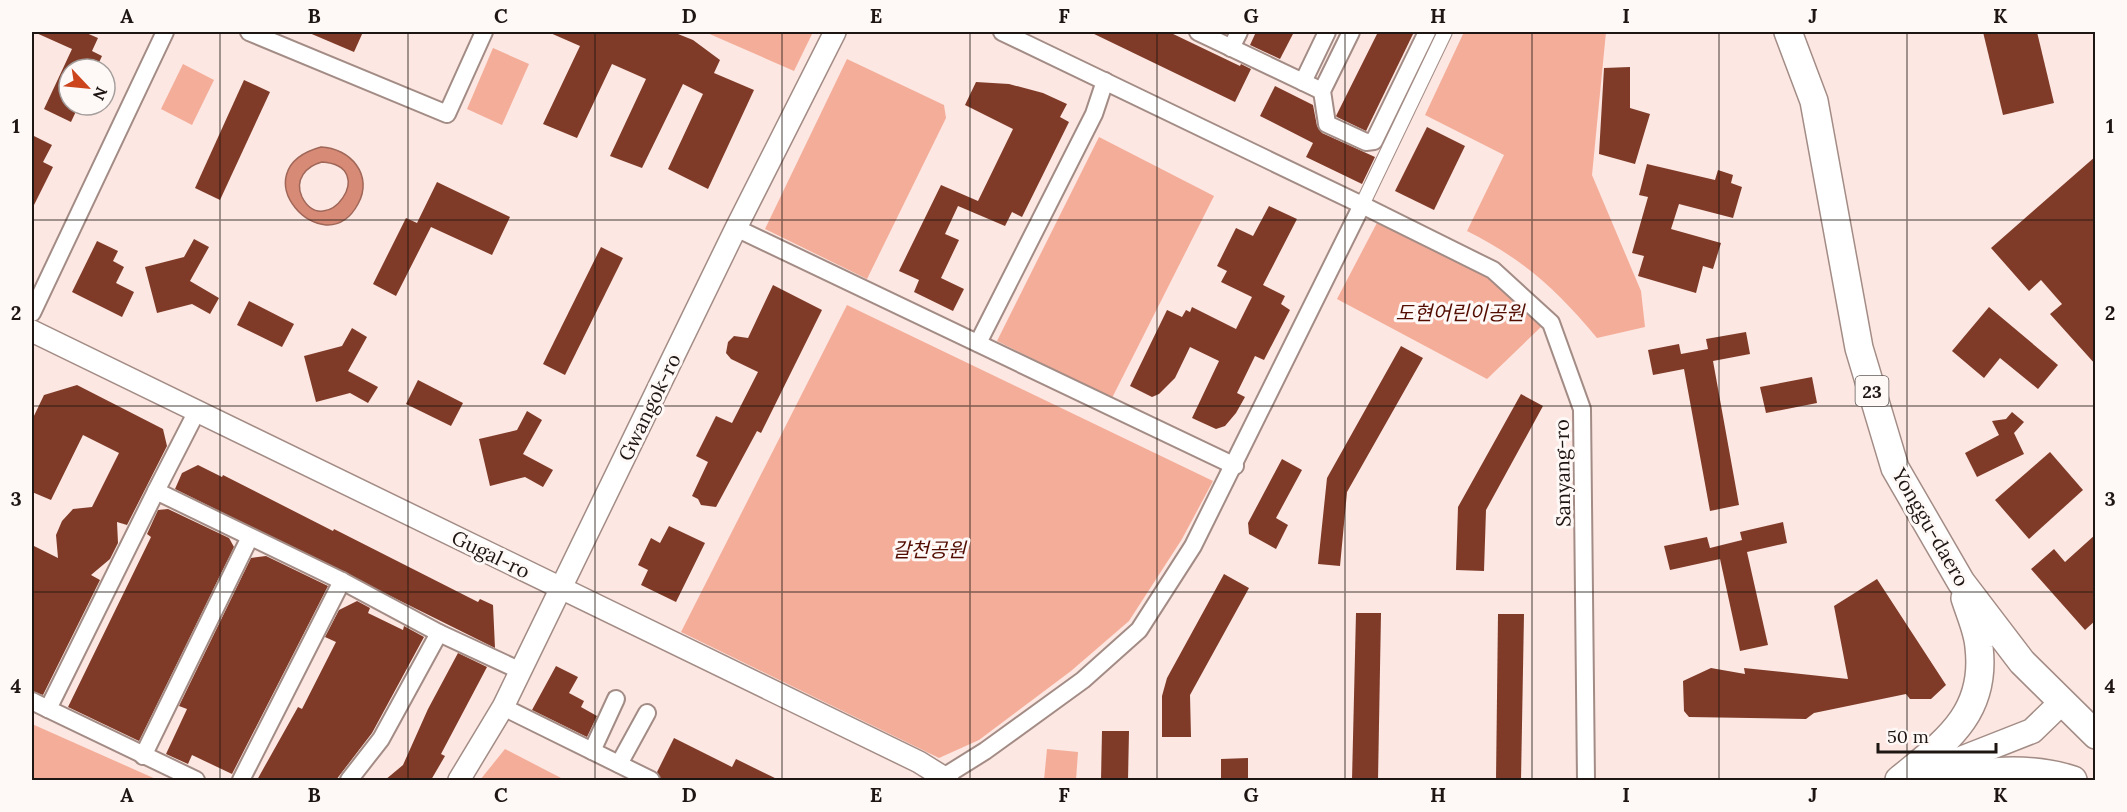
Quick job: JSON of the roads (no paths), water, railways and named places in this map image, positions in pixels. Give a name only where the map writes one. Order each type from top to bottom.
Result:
[{"type":"main road","name":"Yonggu-daero","points":[[1788,32],[1814,101],[1859,348],[1895,468],[1960,582],[2022,662],[2096,735]]},
{"type":"main road","points":[[1899,780],[1949,740],[1972,708],[1979,681],[1979,646],[1960,582]]},
{"type":"main road","points":[[1906,780],[2032,731],[2062,702]]},
{"type":"main road","points":[[1927,780],[2008,771],[2044,773],[2073,780]]},
{"type":"street","points":[[32,312],[165,32]]},
{"type":"street","points":[[249,32],[447,114],[484,32]]},
{"type":"street","name":"Gwangok-ro","points":[[459,780],[503,707],[736,228],[835,32]]},
{"type":"street","points":[[1198,32],[1322,91]]},
{"type":"street","points":[[1231,48],[1239,32]]},
{"type":"street","points":[[1303,82],[1327,32]]},
{"type":"street","points":[[1351,32],[1322,91],[1327,124],[1366,142],[1374,141],[1427,32]]},
{"type":"street","points":[[946,778],[1083,680],[1139,630],[1193,546],[1235,466],[1445,32]]},
{"type":"street","name":"Sanyang-ro","points":[[1011,34],[1493,270],[1551,323],[1582,409],[1586,780]]},
{"type":"street","points":[[978,343],[1094,114],[1106,81]]},
{"type":"street","points":[[736,228],[1235,466]]},
{"type":"street","name":"Gugal-ro","points":[[32,331],[562,588],[946,778]]},
{"type":"street","points":[[48,709],[196,412]]},
{"type":"street","points":[[156,491],[342,581],[439,633],[521,671]]},
{"type":"street","points":[[143,756],[250,537]]},
{"type":"street","points":[[241,780],[342,581]]},
{"type":"street","points":[[349,780],[381,739],[439,633]]},
{"type":"street","points":[[592,751],[616,699]]},
{"type":"street","points":[[32,701],[196,780]]},
{"type":"street","points":[[503,707],[651,780]]},
{"type":"street","points":[[619,764],[647,713]]},
{"type":"park label","name":"도현어린이공원","points":[[1460,312]]},
{"type":"park label","name":"갈천공원","points":[[929,549]]}]
